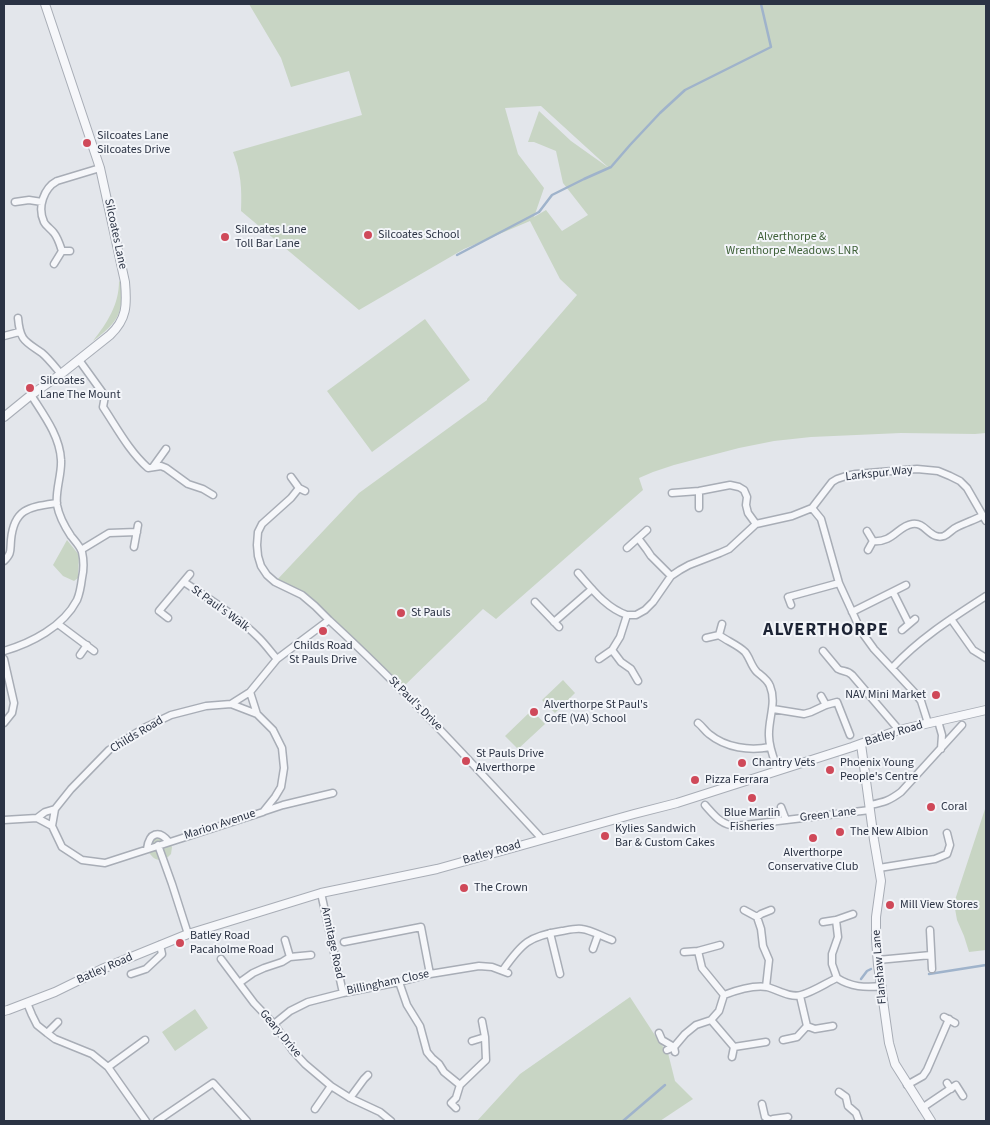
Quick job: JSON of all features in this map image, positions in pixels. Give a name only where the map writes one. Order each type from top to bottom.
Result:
[{"type":"street","name":"Silcoates Lane","points":[[4,418],[116,329],[126,309],[127,299],[100,168],[44,4]]},
{"type":"street","points":[[62,251],[57,237],[42,216],[42,202],[47,188],[57,181],[100,168]]},
{"type":"street","points":[[15,202],[29,200],[42,202]]},
{"type":"street","points":[[62,251],[70,251]]},
{"type":"street","points":[[54,264],[62,251]]},
{"type":"street","points":[[18,318],[19,332],[28,344],[46,357],[61,374]]},
{"type":"street","points":[[4,336],[19,332]]},
{"type":"street","points":[[79,360],[105,396],[103,407],[134,454],[150,469]]},
{"type":"street","points":[[4,651],[27,642],[58,624],[68,613],[76,601],[81,588],[84,563],[81,550],[62,520],[57,503],[61,460],[59,444],[31,395]]},
{"type":"street","points":[[150,469],[166,449]]},
{"type":"street","points":[[150,469],[161,466],[166,468],[188,484],[213,495]]},
{"type":"street","name":"Larkspur Way","points":[[812,508],[837,478],[856,474],[917,469],[930,470],[960,481],[967,488],[984,519]]},
{"type":"street","name":"St Paul's Drive","points":[[291,477],[302,490],[262,524],[258,532],[258,556],[261,566],[267,575],[275,582],[302,595],[370,658],[440,729],[542,839]]},
{"type":"street","points":[[672,492],[699,491],[730,486],[739,487],[744,490],[748,513],[756,524]]},
{"type":"street","points":[[699,491],[699,508]]},
{"type":"street","points":[[4,561],[9,556],[12,530],[22,513],[35,506],[57,503]]},
{"type":"street","points":[[578,573],[612,608],[627,615],[636,614],[645,610],[653,602],[671,576],[689,565],[729,549],[756,524],[792,516],[812,508],[821,519],[839,583],[860,631],[914,692],[920,701],[928,723]]},
{"type":"street","points":[[873,541],[889,538],[908,525],[914,524],[924,527],[935,536],[941,537],[956,528],[984,519]]},
{"type":"street","points":[[81,550],[110,533],[137,529],[134,547]]},
{"type":"street","points":[[627,548],[647,530]]},
{"type":"street","points":[[867,531],[873,541]]},
{"type":"street","points":[[638,538],[651,556],[671,576]]},
{"type":"street","points":[[868,550],[873,541]]},
{"type":"street","points":[[168,618],[159,611],[190,574]]},
{"type":"street","name":"St Paul's Walk","points":[[184,582],[243,624],[258,637],[276,658]]},
{"type":"street","points":[[791,605],[788,597],[839,583]]},
{"type":"street","points":[[852,612],[906,585]]},
{"type":"street","points":[[535,602],[557,625],[592,589]]},
{"type":"street","points":[[893,592],[909,624]]},
{"type":"street","points":[[892,668],[924,638],[986,596]]},
{"type":"street","points":[[599,659],[612,650],[620,637],[627,615]]},
{"type":"street","points":[[902,630],[916,619]]},
{"type":"street","points":[[951,619],[973,650],[986,658]]},
{"type":"street","points":[[276,658],[329,620]]},
{"type":"street","points":[[58,624],[94,651]]},
{"type":"street","points":[[719,635],[722,624]]},
{"type":"street","points":[[706,638],[719,635]]},
{"type":"street","points":[[719,635],[746,653],[756,671],[769,683],[772,691],[773,709],[768,735],[770,748],[778,770]]},
{"type":"street","points":[[80,655],[87,645]]},
{"type":"street","points":[[612,650],[621,662],[632,669],[638,681]]},
{"type":"street","points":[[824,651],[840,670],[847,671],[852,675],[899,730]]},
{"type":"street","name":"Childs Road","points":[[4,820],[37,818],[45,812],[55,809],[71,789],[109,750],[144,728],[171,715],[206,706],[231,704],[250,692],[276,658]]},
{"type":"street","points":[[4,660],[14,702],[12,713],[4,723]]},
{"type":"street","name":"Marion Avenue","points":[[250,692],[257,714]]},
{"type":"street","points":[[821,696],[826,705]]},
{"type":"street","points":[[773,709],[804,714],[837,702],[850,735]]},
{"type":"street","name":"Marion Avenue","points":[[52,826],[62,847],[82,860],[105,863],[263,812],[281,787],[284,768],[282,748],[274,730],[257,714],[231,704]]},
{"type":"street","name":"Batley Road","points":[[4,1011],[55,992],[102,969],[188,934],[321,893],[437,869],[691,800],[899,730],[986,710]]},
{"type":"street","points":[[938,721],[942,735],[941,749]]},
{"type":"street","points":[[698,723],[722,742],[736,747],[758,750],[770,748]]},
{"type":"street","name":"Green Lane","points":[[705,805],[720,821],[736,826],[870,807],[891,800],[902,792],[962,725]]},
{"type":"street","name":"Flanshaw Lane","points":[[861,744],[881,881],[876,917],[876,939],[889,1043],[895,1064],[922,1108],[926,1120]]},
{"type":"street","points":[[263,812],[283,805],[333,793]]},
{"type":"street","points":[[275,797],[283,805]]},
{"type":"street","name":"Green Lane","points":[[781,807],[786,820]]},
{"type":"street","points":[[37,818],[52,826],[55,809]]},
{"type":"street","points":[[879,868],[935,859],[947,854],[950,845],[947,833]]},
{"type":"street","points":[[147,849],[148,842],[154,835],[160,834],[169,842]]},
{"type":"street","points":[[158,845],[188,934]]},
{"type":"street","name":"Armitage Road","points":[[321,893],[343,993]]},
{"type":"street","points":[[744,910],[757,917],[761,930],[763,946],[769,960],[766,987]]},
{"type":"street","points":[[757,917],[771,910]]},
{"type":"street","points":[[823,922],[853,914]]},
{"type":"street","points":[[836,920],[838,937],[832,954],[832,964],[837,978],[855,986],[872,988],[882,986]]},
{"type":"street","points":[[344,942],[421,927],[430,974]]},
{"type":"street","points":[[560,974],[550,933],[582,929],[612,940]]},
{"type":"street","points":[[930,930],[932,969]]},
{"type":"street","name":"Billingham Close","points":[[274,1024],[290,1011],[308,1002],[343,993],[430,974],[479,966],[505,971],[519,949],[529,941],[550,933]]},
{"type":"street","points":[[593,949],[598,935]]},
{"type":"street","points":[[285,940],[290,957]]},
{"type":"street","points":[[684,952],[698,951],[720,945]]},
{"type":"street","points":[[131,974],[146,969],[162,954],[160,946]]},
{"type":"street","points":[[698,951],[702,968],[724,995]]},
{"type":"street","points":[[239,983],[253,973],[290,957],[311,955]]},
{"type":"street","points":[[878,960],[931,955]]},
{"type":"street","name":"Geary Drive","points":[[221,959],[254,1003],[274,1024],[293,1051],[318,1076],[350,1098],[380,1112],[391,1121]]},
{"type":"street","points":[[724,995],[755,987],[766,987],[800,996],[837,978]]},
{"type":"street","points":[[399,982],[407,1005],[420,1026],[427,1052],[444,1072],[460,1085]]},
{"type":"street","points":[[674,1050],[685,1034],[696,1025],[711,1020],[719,1011],[724,995]]},
{"type":"street","points":[[800,996],[807,1026]]},
{"type":"street","points":[[27,1003],[37,1024],[46,1033],[55,1039],[92,1054],[108,1067],[146,1121]]},
{"type":"street","points":[[908,1085],[923,1076],[927,1070],[949,1019]]},
{"type":"street","points":[[711,1020],[734,1047]]},
{"type":"street","points":[[456,1108],[451,1103],[456,1098],[460,1085],[486,1060],[482,1021]]},
{"type":"street","points":[[46,1033],[58,1022]]},
{"type":"street","points":[[807,1026],[815,1029],[834,1026]]},
{"type":"street","points":[[783,1040],[797,1037],[807,1026]]},
{"type":"street","points":[[659,1033],[662,1040],[674,1050]]},
{"type":"street","points":[[472,1041],[485,1038]]},
{"type":"street","points":[[108,1067],[145,1040]]},
{"type":"street","points":[[734,1047],[766,1042]]},
{"type":"street","points":[[732,1057],[734,1047]]},
{"type":"street","points":[[667,1050],[674,1050]]},
{"type":"street","points":[[350,1098],[368,1075]]},
{"type":"street","points":[[157,1121],[213,1083],[247,1121]]},
{"type":"street","points":[[947,1083],[951,1089]]},
{"type":"street","points":[[315,1109],[331,1086]]},
{"type":"street","points":[[922,1108],[956,1086],[963,1096]]},
{"type":"street","points":[[839,1092],[846,1097],[848,1106],[856,1114],[859,1121]]},
{"type":"street","points":[[846,1097],[854,1094]]},
{"type":"street","points":[[762,1104],[765,1117],[770,1120],[788,1117]]},
{"type":"green space","name":"Alverthorpe & Wrenthorpe Meadows LNR","points":[[249,4],[986,4],[986,433],[901,433],[811,437],[774,441],[674,465],[639,478],[643,490],[496,619],[483,609],[401,689],[315,606],[275,582],[359,493],[487,400],[577,295],[560,279],[530,221],[464,249],[359,310],[241,211],[240,181],[233,152],[362,115],[349,71],[291,87],[281,58]],"holes":[[[541,106],[609,168],[571,141],[539,111],[528,142],[534,142],[556,151],[563,183],[588,215],[562,231],[546,210],[534,217],[544,188],[518,154],[505,108]]]},
{"type":"green space","points":[[119,281],[121,293],[120,310],[108,329],[93,341],[111,313],[117,298]]},
{"type":"green space","points":[[425,319],[470,380],[372,452],[327,391]]},
{"type":"green space","points":[[67,540],[79,555],[78,578],[74,581],[63,576],[53,565]]},
{"type":"green space","points":[[563,680],[575,693],[555,713],[542,700]]},
{"type":"green space","points":[[532,710],[545,724],[518,749],[505,736]]},
{"type":"green space","points":[[986,806],[986,950],[969,952],[957,920],[954,903]]},
{"type":"green space","points":[[155,835],[169,842],[172,847],[171,854],[161,860],[152,856],[147,849]]},
{"type":"green space","points":[[630,997],[668,1053],[675,1081],[693,1099],[660,1121],[477,1121],[520,1074]]},
{"type":"green space","points":[[195,1009],[208,1028],[175,1051],[162,1032]]},
{"type":"waterway","points":[[457,255],[539,212],[552,195],[611,167],[660,113],[685,90],[771,47],[761,4]]},
{"type":"waterway","points":[[929,974],[986,965]]},
{"type":"waterway","points":[[861,979],[871,969]]},
{"type":"waterway","points":[[623,1121],[665,1085]]},
{"type":"place","name":"Silcoates Lane Silcoates Drive","points":[[87,143]]},
{"type":"place","name":"Silcoates School","points":[[368,235]]},
{"type":"place","name":"Silcoates Lane Toll Bar Lane","points":[[225,237]]},
{"type":"place","name":"Silcoates Lane The Mount","points":[[30,388]]},
{"type":"place","name":"St Pauls","points":[[401,613]]},
{"type":"place","name":"Childs Road St Pauls Drive","points":[[323,631]]},
{"type":"place","name":"NAV Mini Market","points":[[936,695]]},
{"type":"place","name":"Alverthorpe St Paul's CofE (VA) School","points":[[534,712]]},
{"type":"place","name":"St Pauls Drive Alverthorpe","points":[[466,761]]},
{"type":"place","name":"Chantry Vets","points":[[742,763]]},
{"type":"place","name":"Phoenix Young People's Centre","points":[[830,770]]},
{"type":"place","name":"Pizza Ferrara","points":[[695,780]]},
{"type":"place","name":"Blue Marlin Fisheries","points":[[752,798]]},
{"type":"place","name":"Coral","points":[[931,807]]},
{"type":"place","name":"The New Albion","points":[[840,832]]},
{"type":"place","name":"Kylies Sandwich Bar & Custom Cakes","points":[[605,836]]},
{"type":"place","name":"Alverthorpe Conservative Club","points":[[813,838]]},
{"type":"place","name":"The Crown","points":[[464,888]]},
{"type":"place","name":"Mill View Stores","points":[[890,905]]},
{"type":"place","name":"Batley Road Pacaholme Road","points":[[180,943]]},
{"type":"district","name":"ALVERTHORPE","points":[[826,631]]}]
